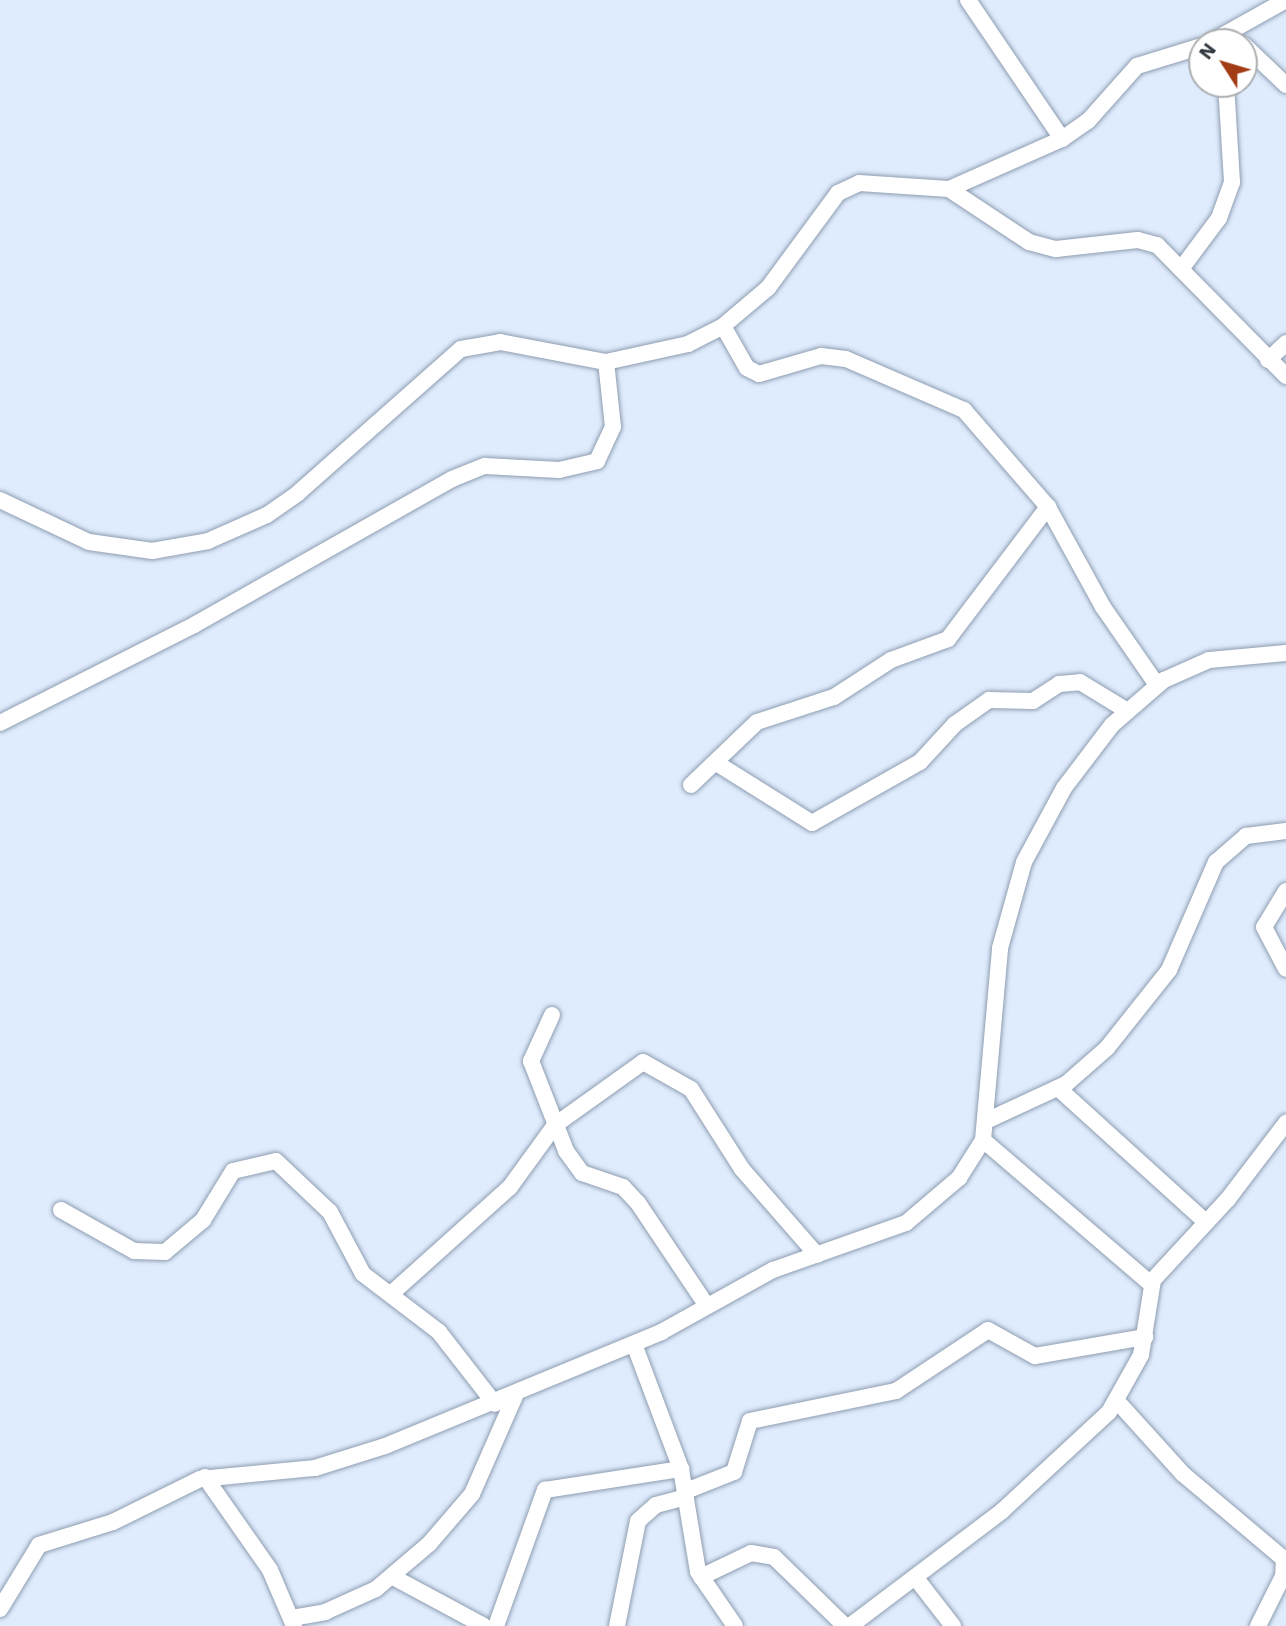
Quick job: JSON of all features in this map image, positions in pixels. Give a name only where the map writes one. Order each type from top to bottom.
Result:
[{"type":"street","points":[[968,0],[1062,139]]},
{"type":"street","points":[[1254,28],[1286,0]]},
{"type":"street","points":[[0,500],[89,542],[152,551],[190,547],[267,515],[298,493],[461,349],[500,342],[606,362],[664,351],[723,326],[784,270],[838,193],[859,183],[948,189],[1062,139],[1088,121],[1136,66],[1188,50]]},
{"type":"street","points":[[1258,57],[1286,85]]},
{"type":"street","points":[[1181,269],[1219,218],[1232,182],[1227,98]]},
{"type":"street","points":[[948,189],[1029,242],[1056,249],[1139,240],[1157,246],[1286,376]]},
{"type":"street","points":[[723,326],[747,368],[759,374],[821,356],[846,359],[964,410],[1048,507],[1103,607],[1157,685]]},
{"type":"street","points":[[1268,360],[1286,343]]},
{"type":"street","points":[[0,723],[194,625],[452,479],[485,466],[559,470],[597,461],[613,427],[606,362]]},
{"type":"street","points":[[691,785],[718,764],[757,722],[834,697],[891,660],[948,639],[1048,507]]},
{"type":"street","points":[[0,1609],[39,1545],[113,1522],[205,1477],[315,1468],[495,1404],[634,1344],[773,1270],[905,1223],[951,1186],[983,1140],[995,977],[1016,885],[1049,813],[1126,710],[1157,685],[1209,660],[1286,653]]},
{"type":"street","points":[[718,764],[813,823],[920,762],[955,723],[989,700],[1033,701],[1059,684],[1080,682],[1126,710]]},
{"type":"street","points":[[986,1121],[1058,1088],[1107,1048],[1152,994],[1205,882],[1228,849],[1246,836],[1286,831]]},
{"type":"street","points":[[1286,891],[1264,927],[1286,969]]},
{"type":"street","points":[[552,1015],[531,1061],[555,1125],[582,1173],[623,1187],[638,1203],[706,1307]]},
{"type":"street","points":[[392,1293],[510,1187],[555,1125],[638,1063],[678,1078],[742,1169],[817,1255]]},
{"type":"street","points":[[1058,1088],[1206,1222]]},
{"type":"street","points":[[850,1626],[1002,1511],[1117,1401],[1144,1337],[1150,1284],[1206,1222],[1286,1123]]},
{"type":"street","points":[[983,1140],[1150,1284]]},
{"type":"street","points":[[61,1210],[134,1251],[165,1252],[204,1220],[233,1171],[276,1161],[330,1212],[363,1274],[392,1293],[463,1358],[495,1404]]},
{"type":"street","points":[[617,1626],[638,1521],[656,1505],[734,1472],[750,1421],[896,1391],[988,1330],[1035,1356],[1144,1337]]},
{"type":"street","points":[[634,1344],[681,1469],[701,1577],[735,1626]]},
{"type":"street","points":[[205,1477],[270,1570],[293,1622],[349,1603],[393,1577],[472,1494],[515,1396]]},
{"type":"street","points":[[1117,1401],[1183,1474],[1284,1559],[1283,1576],[1258,1626]]},
{"type":"street","points":[[496,1626],[545,1490],[681,1469]]},
{"type":"street","points":[[701,1577],[751,1553],[775,1557],[845,1626]]},
{"type":"street","points":[[393,1577],[484,1626]]},
{"type":"street","points":[[915,1577],[953,1626]]}]
